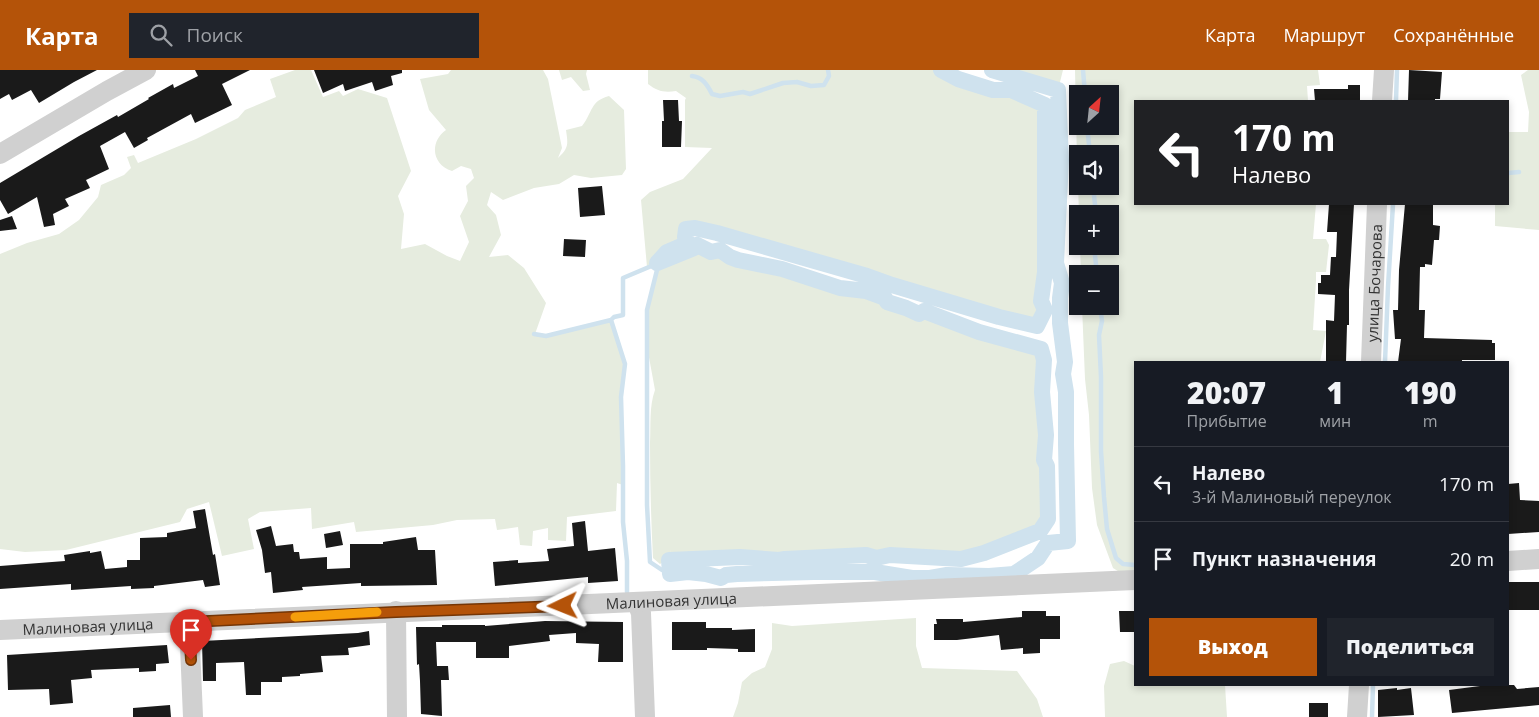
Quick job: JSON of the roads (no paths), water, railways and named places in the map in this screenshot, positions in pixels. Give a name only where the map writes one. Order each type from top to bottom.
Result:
[{"type":"street","points":[[0,154],[146,70]]},
{"type":"street","points":[[1382,100],[1384,70]]},
{"type":"street","name":"улица Бочарова","points":[[1371,361],[1377,205]]},
{"type":"street","points":[[1509,561],[1539,559]]},
{"type":"street","name":"Малиновая улица","points":[[0,630],[1134,580]]},
{"type":"street","points":[[637,603],[641,613],[645,717]]},
{"type":"street","points":[[396,612],[397,717]]},
{"type":"street","points":[[189,622],[193,717]]},
{"type":"street","points":[[1358,717],[1359,686]]},
{"type":"waterway","points":[[692,76],[704,82],[712,94],[720,96],[743,92],[750,94],[783,83],[797,82],[811,86],[824,85],[829,76],[828,70]]},
{"type":"waterway","points":[[941,70],[958,79],[993,90],[1011,90],[1045,105],[1045,272],[1041,301],[1045,310],[1037,326],[999,317],[867,276],[695,228],[686,229],[685,237],[688,243],[667,252],[657,263],[694,248],[697,245],[711,252],[720,250],[738,260],[782,269],[840,288],[866,291],[885,298],[887,302],[919,314],[924,311],[979,332],[1041,349],[1044,360],[1042,392],[1046,435],[1044,460],[1047,466],[1048,519],[1040,531],[984,553],[961,559],[890,555],[876,558],[866,555],[779,560],[740,557],[669,560],[670,574],[688,572],[721,578],[726,575],[737,574],[814,572],[875,572],[912,578],[930,578],[947,575],[989,576],[1014,574],[1038,558],[1048,543],[1068,541],[1066,392],[1063,374],[1065,362],[1060,323],[1062,283],[1056,263],[1061,160],[1058,90],[992,70]]},
{"type":"waterway","points":[[1083,70],[1084,85]]},
{"type":"waterway","points":[[1396,100],[1397,70]]},
{"type":"waterway","points":[[1088,135],[1089,145]]},
{"type":"waterway","points":[[1509,173],[1519,172]]},
{"type":"waterway","points":[[1094,195],[1095,205]]},
{"type":"waterway","points":[[1385,361],[1393,205]]},
{"type":"waterway","points":[[611,320],[614,317],[623,315],[623,278],[694,248],[697,245]]},
{"type":"waterway","points":[[1095,255],[1096,265]]},
{"type":"waterway","points":[[659,262],[647,310],[647,505],[650,562],[662,570],[676,570]]},
{"type":"waterway","points":[[1101,315],[1099,335],[1101,451],[1107,529],[1116,558],[1123,564],[1134,565]]},
{"type":"waterway","points":[[534,334],[546,336],[611,320],[625,364],[621,397],[623,522],[627,561],[627,592]]},
{"type":"waterway","points":[[1372,717],[1373,686]]}]
